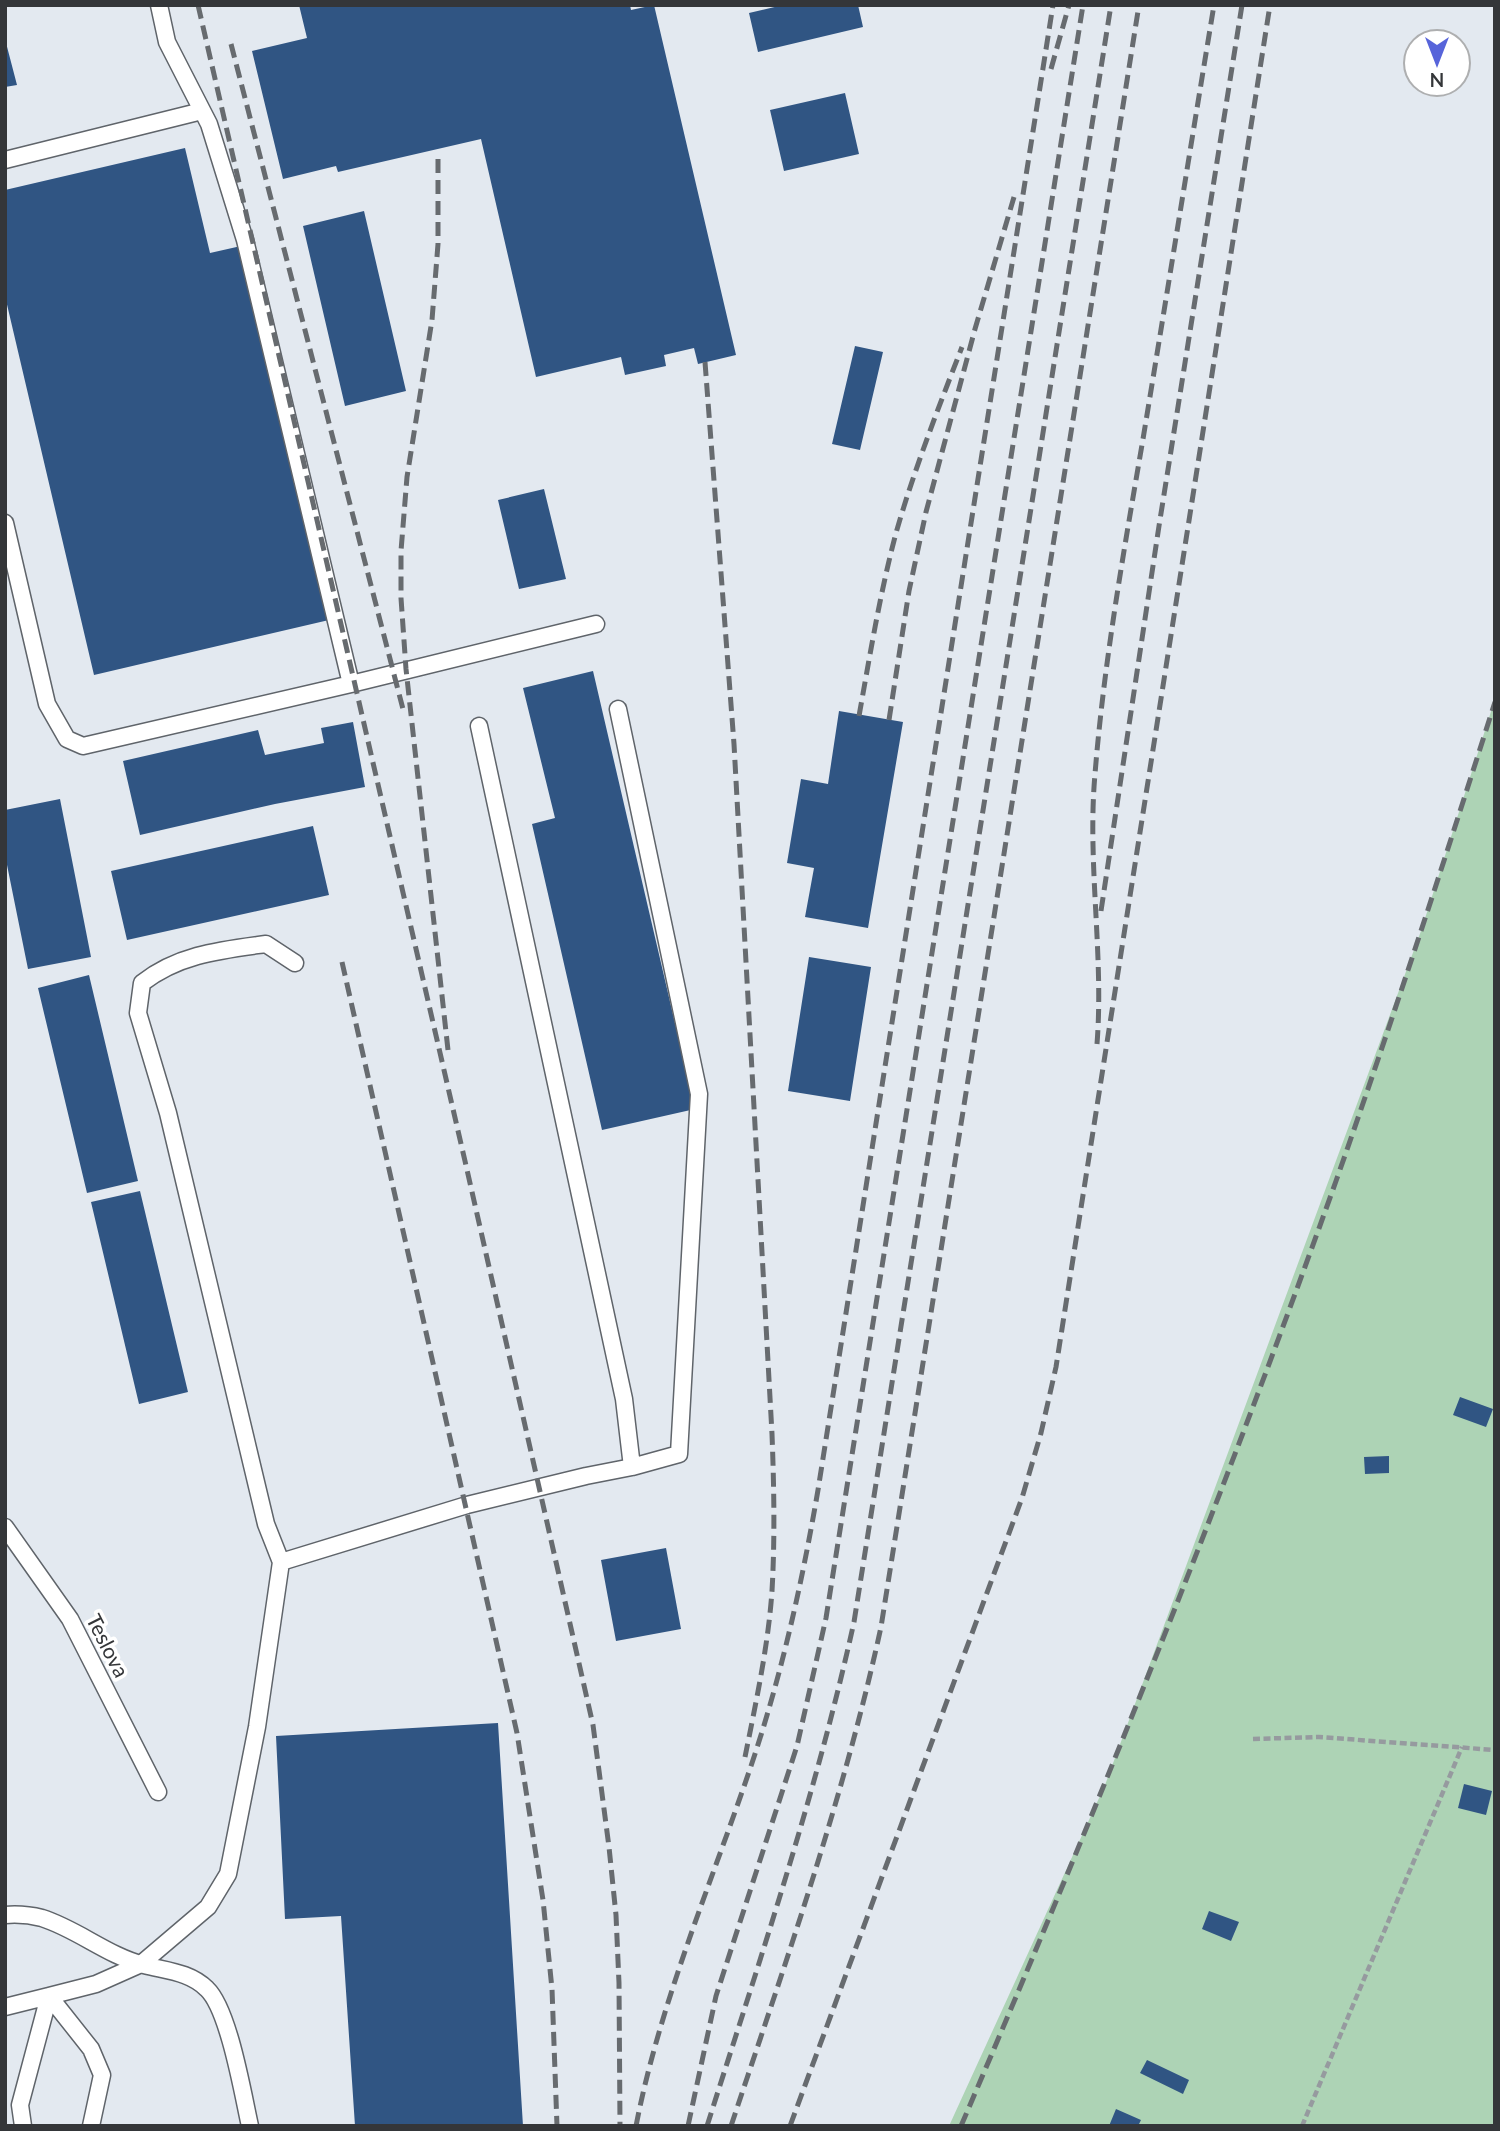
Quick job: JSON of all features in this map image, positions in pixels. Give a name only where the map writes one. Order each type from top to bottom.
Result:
[{"type":"lane","points":[[159,5],[167,42],[209,124],[246,240],[351,684]]},
{"type":"lane","points":[[5,160],[202,111]]},
{"type":"lane","points":[[5,523],[47,704],[67,739],[83,746],[596,624]]},
{"type":"lane","points":[[281,1562],[467,1505],[679,1454],[699,1094],[618,709]]},
{"type":"lane","points":[[479,726],[624,1399],[632,1467]]},
{"type":"lane","points":[[5,2007],[96,1983],[141,1964],[208,1907],[228,1874],[257,1727],[281,1562],[266,1524],[168,1113],[138,1013],[142,983],[160,969],[210,952],[266,944],[295,963]]},
{"type":"lane","name":"Teslova","points":[[5,1527],[70,1619],[158,1792]]},
{"type":"lane","points":[[5,1915],[42,1918],[141,1964],[184,1973],[209,1990],[223,2019],[234,2053],[250,2126]]},
{"type":"lane","points":[[23,2126],[20,2105],[50,1996]]},
{"type":"lane","points":[[50,1996],[91,2049],[102,2075],[91,2126]]},
{"type":"path","points":[[1253,1739],[1319,1737],[1495,1750]]},
{"type":"path","points":[[1302,2126],[1462,1747]]},
{"type":"green space","points":[[1495,699],[1495,2126],[949,2126],[1105,1785],[1421,931]]},
{"type":"building","points":[[299,5],[630,5],[631,10],[654,5],[736,355],[698,364],[694,348],[664,355],[666,366],[625,375],[621,357],[536,377],[481,139],[338,172],[336,166],[283,179],[252,51],[307,38]]},
{"type":"building","points":[[783,5],[858,5],[863,27],[758,52],[749,13]]},
{"type":"building","points":[[5,39],[17,85],[5,87]]},
{"type":"building","points":[[845,93],[859,154],[784,171],[770,110]]},
{"type":"building","points":[[185,148],[210,253],[241,246],[329,620],[94,675],[5,296],[5,190]]},
{"type":"building","points":[[364,211],[406,391],[345,406],[303,226]]},
{"type":"building","points":[[855,346],[883,352],[860,450],[832,444]]},
{"type":"building","points":[[544,489],[566,579],[519,589],[498,500]]},
{"type":"building","points":[[593,671],[695,1109],[602,1130],[532,824],[555,818],[523,688]]},
{"type":"building","points":[[839,711],[903,722],[868,928],[805,917],[814,868],[787,863],[801,779],[828,784]]},
{"type":"building","points":[[353,722],[365,787],[275,804],[140,835],[123,761],[258,730],[265,755],[324,743],[321,728]]},
{"type":"building","points":[[60,799],[91,957],[28,969],[5,855],[5,810]]},
{"type":"building","points":[[313,826],[329,895],[127,940],[111,871]]},
{"type":"building","points":[[809,957],[871,967],[850,1101],[788,1091]]},
{"type":"building","points":[[89,975],[138,1181],[87,1193],[38,988]]},
{"type":"building","points":[[140,1191],[188,1392],[139,1404],[91,1202]]},
{"type":"building","points":[[1460,1397],[1493,1409],[1486,1427],[1453,1415]]},
{"type":"building","points":[[1389,1456],[1389,1473],[1365,1474],[1364,1457]]},
{"type":"building","points":[[666,1548],[681,1629],[616,1641],[601,1560]]},
{"type":"building","points":[[498,1723],[523,2126],[355,2126],[341,1916],[285,1919],[276,1736]]},
{"type":"building","points":[[1464,1784],[1492,1791],[1486,1815],[1458,1808]]},
{"type":"building","points":[[1209,1911],[1239,1922],[1231,1941],[1202,1929]]},
{"type":"building","points":[[1147,2060],[1189,2080],[1183,2094],[1140,2073]]},
{"type":"building","points":[[1116,2109],[1141,2120],[1138,2126],[1109,2126]]},
{"type":"railway","points":[[198,5],[593,1725],[616,1915],[620,2126]]},
{"type":"railway","points":[[636,2126],[646,2080],[673,1988],[763,1729],[782,1662],[805,1559],[1053,5]]},
{"type":"railway","points":[[1051,69],[1069,5]]},
{"type":"railway","points":[[688,2126],[716,1996],[797,1746],[826,1618],[1083,5]]},
{"type":"railway","points":[[707,2126],[805,1813],[854,1622],[1111,5]]},
{"type":"railway","points":[[731,2126],[832,1816],[881,1627],[1139,5]]},
{"type":"railway","points":[[1097,1044],[1099,976],[1093,808],[1099,732],[1122,564],[1214,5]]},
{"type":"railway","points":[[1101,911],[1242,5]]},
{"type":"railway","points":[[790,2126],[1022,1498],[1056,1367],[1270,5]]},
{"type":"railway","points":[[231,44],[404,713]]},
{"type":"railway","points":[[438,159],[438,244],[432,320],[407,477],[401,551],[401,598],[406,669],[448,1050]]},
{"type":"railway","points":[[889,720],[909,591],[926,512],[1014,197]]},
{"type":"railway","points":[[859,716],[880,601],[896,533],[918,463],[962,347]]},
{"type":"railway","points":[[705,362],[734,744],[772,1434],[772,1591],[761,1674],[745,1757]]},
{"type":"railway","points":[[961,2126],[1060,1892],[1203,1538],[1293,1300],[1357,1121],[1495,702]]},
{"type":"railway","points":[[342,962],[517,1733],[543,1900],[552,1989],[557,2126]]}]
